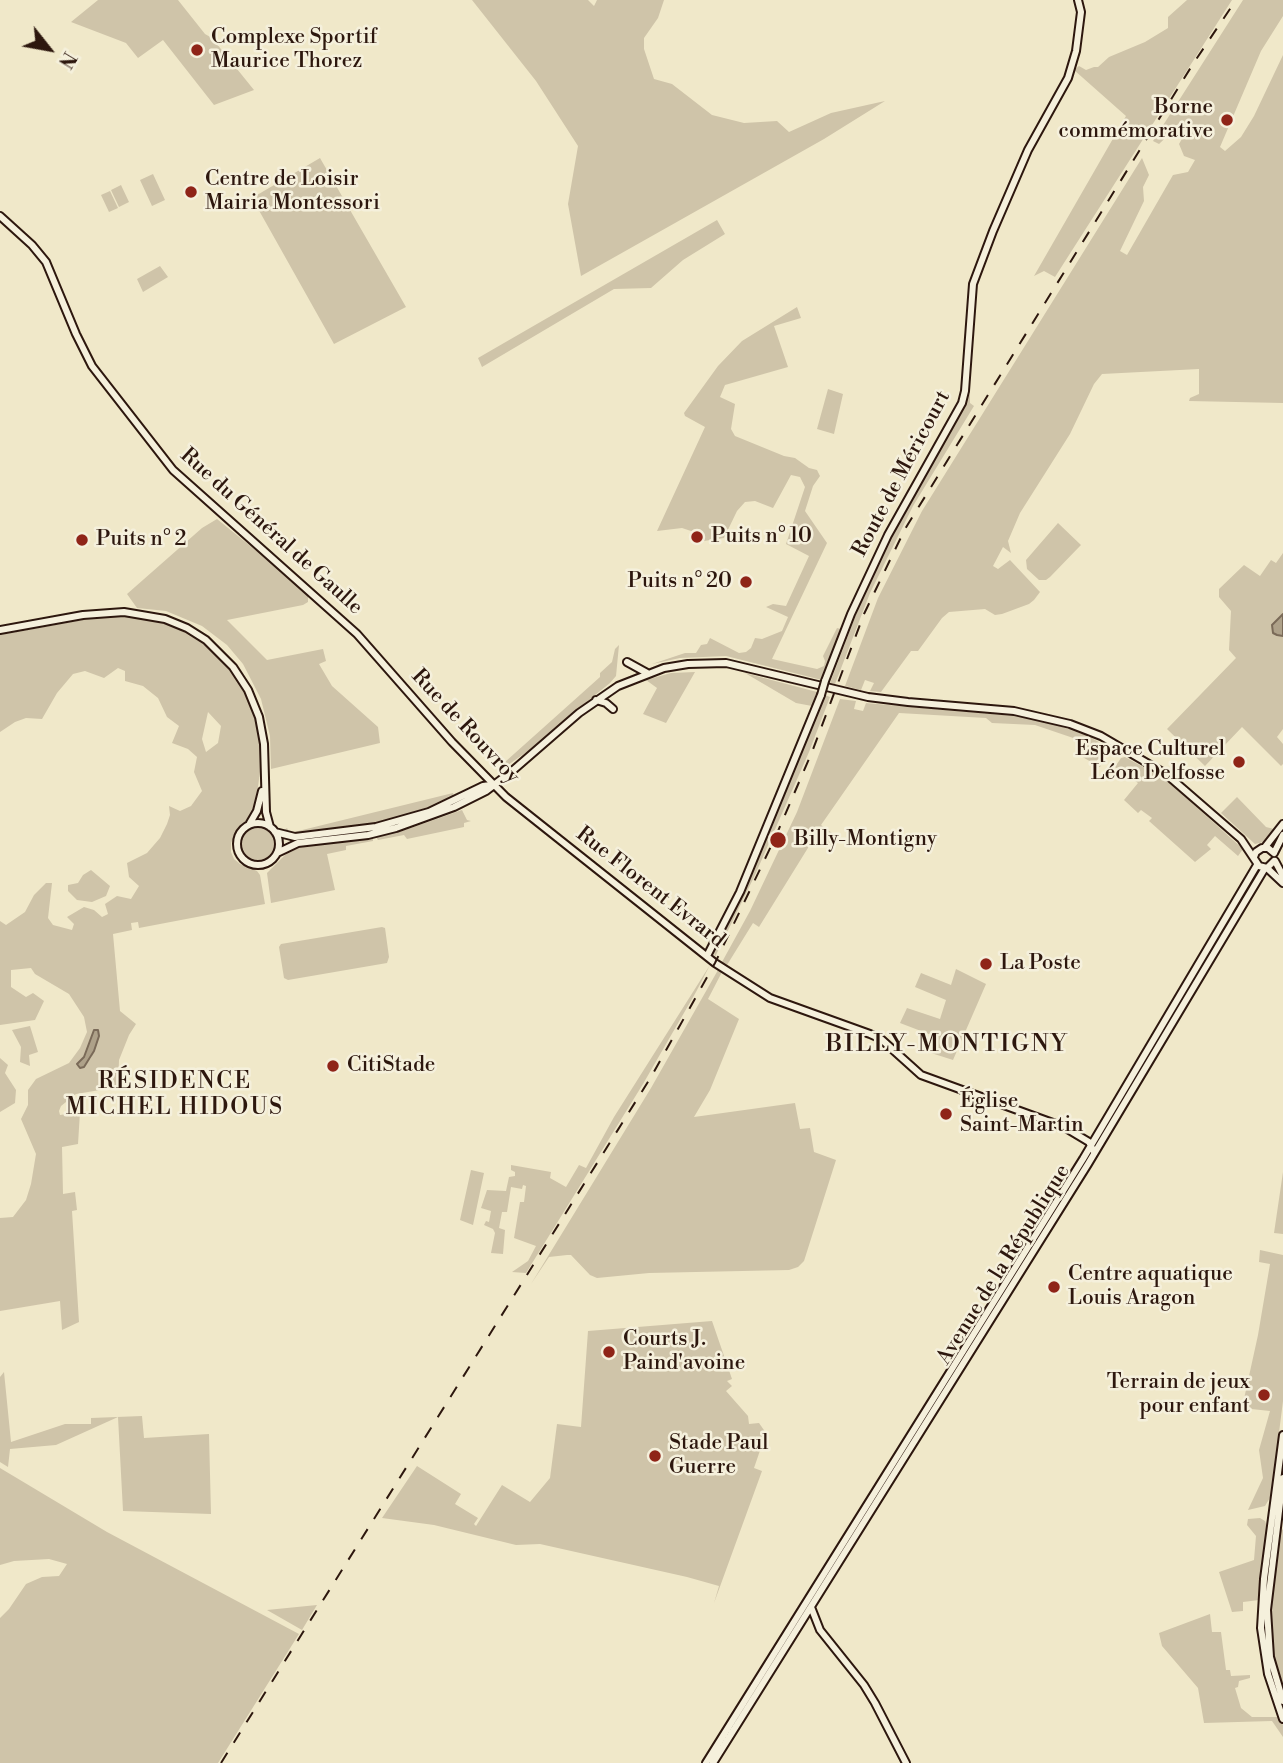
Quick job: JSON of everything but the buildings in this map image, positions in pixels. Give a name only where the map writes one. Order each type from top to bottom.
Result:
[{"type":"main road","name":"Route de Méricourt","points":[[707,956],[740,892],[821,695],[851,614],[888,535],[962,403],[973,284],[1028,150],[1068,78],[1076,51],[1081,12],[1078,0]]},
{"type":"main road","name":"Rue du Général de Gaulle","points":[[0,216],[47,262],[92,366],[173,470],[357,634]]},
{"type":"main road","points":[[0,630],[99,613],[138,613],[165,619],[196,633],[214,647],[233,667],[248,690],[259,717],[264,744],[266,812],[279,840],[277,853]]},
{"type":"main road","name":"Rue de Rouvroy","points":[[357,634],[492,784],[555,836]]},
{"type":"main road","points":[[627,662],[647,673]]},
{"type":"main road","points":[[264,782],[257,811],[236,841],[241,858],[248,863],[261,865],[271,861],[277,853],[298,843],[368,835],[413,823],[474,798],[524,763],[596,700],[618,686],[647,673],[688,664],[726,663],[868,697],[1014,711],[1054,719],[1101,736],[1166,774],[1241,839],[1256,861],[1283,883]]},
{"type":"main road","points":[[596,700],[613,709]]},
{"type":"main road","points":[[250,824],[261,823],[289,836],[376,827],[417,816],[492,784]]},
{"type":"main road","points":[[1262,848],[1283,824]]},
{"type":"main road","points":[[1283,835],[1274,853],[1274,861],[1283,877]]},
{"type":"main road","name":"Rue Florent Evrard","points":[[555,836],[723,968],[778,1002],[863,1031],[887,1044],[921,1075],[1064,1127],[1093,1149]]},
{"type":"main road","points":[[1241,839],[1274,853]]},
{"type":"main road","name":"Avenue de la République","points":[[706,1763],[1093,1149],[1262,848]]},
{"type":"main road","name":"Avenue de la République","points":[[713,1763],[804,1620],[1266,868],[1274,861]]},
{"type":"main road","points":[[1283,1435],[1278,1517],[1269,1581],[1268,1628],[1270,1657],[1283,1702]]},
{"type":"main road","points":[[1279,1504],[1283,1478]]},
{"type":"main road","points":[[1278,1517],[1264,1579],[1262,1634],[1270,1683],[1283,1719]]},
{"type":"main road","points":[[808,1599],[820,1630],[864,1685],[886,1721],[906,1763]]},
{"type":"main road","points":[[803,1607],[804,1620],[820,1630]]},
{"type":"shaded area","name":"Complexe Sportif Maurice Thorez","points":[[98,0],[178,0],[254,90],[214,105],[163,40],[138,58],[126,43],[71,22]]},
{"type":"shaded area","points":[[472,0],[588,0],[594,6],[597,0],[664,0],[658,18],[644,38],[644,49],[654,79],[672,84],[712,115],[744,123],[777,121],[789,132],[831,113],[885,101],[824,139],[581,276],[568,204],[578,146],[536,81]]},
{"type":"shaded area","points":[[1187,0],[1232,0],[1055,277],[1044,271],[1034,276],[1126,116],[1074,70],[1079,66],[1086,70],[1098,67],[1109,57],[1145,42],[1168,28],[1168,17]]},
{"type":"shaded area","points":[[1243,0],[1283,0],[1283,16],[1261,51],[1220,147],[1225,151],[1241,137],[1283,55],[1283,403],[1189,401],[1199,394],[1199,369],[1102,374],[1094,384],[1070,434],[1020,513],[1008,541],[1011,553],[1003,547],[993,566],[998,569],[1010,560],[1040,592],[1034,600],[995,615],[985,609],[949,612],[918,651],[911,651],[881,692],[870,691],[874,683],[865,680],[861,690],[845,686],[878,598],[922,511],[1142,158],[1149,175],[1143,187],[1144,201],[1120,251],[1127,255],[1173,175],[1188,172],[1195,160],[1184,156],[1179,144],[1186,132],[1180,124],[1159,144],[1153,141]]},
{"type":"shaded area","points":[[320,158],[406,307],[334,344],[252,198]]},
{"type":"shaded area","points":[[153,174],[165,200],[152,206],[140,180]]},
{"type":"shaded area","points":[[121,185],[129,202],[119,207],[111,190]]},
{"type":"shaded area","points":[[110,191],[118,208],[109,212],[101,195]]},
{"type":"shaded area","points":[[717,220],[725,234],[683,260],[651,288],[614,289],[482,367],[478,358]]},
{"type":"shaded area","points":[[160,266],[168,277],[143,292],[137,279]]},
{"type":"shaded area","points":[[797,307],[801,318],[774,326],[788,367],[725,385],[720,397],[735,404],[731,429],[735,436],[795,458],[817,470],[820,476],[813,486],[805,511],[827,543],[772,659],[817,669],[824,666],[823,656],[837,628],[841,629],[822,680],[726,656],[680,658],[652,664],[685,653],[696,653],[710,638],[739,653],[746,652],[755,638],[762,639],[782,631],[788,617],[766,607],[773,604],[786,606],[809,556],[786,544],[805,487],[800,477],[791,475],[773,508],[755,501],[745,502],[737,511],[724,538],[704,541],[682,528],[657,531],[705,427],[684,413],[718,366],[742,341]]},
{"type":"shaded area","points":[[828,389],[843,394],[834,434],[817,429]]},
{"type":"shaded area","points":[[968,393],[970,403],[974,406],[913,506],[870,593],[835,684],[830,683],[865,591],[894,530],[960,415]]},
{"type":"shaded area","points":[[217,519],[311,595],[303,605],[227,620],[267,660],[323,649],[326,661],[319,664],[332,686],[378,727],[380,743],[271,769],[270,736],[261,699],[243,664],[227,645],[202,626],[166,611],[137,608],[127,594],[202,528]]},
{"type":"shaded area","points":[[1058,523],[1081,545],[1050,577],[1039,580],[1027,569],[1026,560]]},
{"type":"shaded area","points":[[1283,553],[1283,729],[1277,737],[1283,744],[1283,764],[1281,766],[1242,727],[1205,766],[1167,729],[1236,658],[1229,650],[1231,611],[1219,597],[1219,589],[1244,565],[1260,576],[1271,560],[1276,563]]},
{"type":"shaded area","points":[[1283,614],[1283,636],[1273,633],[1272,625]]},
{"type":"shaded area","points":[[99,617],[138,617],[174,626],[213,650],[238,679],[254,712],[262,756],[255,810],[238,828],[231,843],[231,852],[240,864],[260,875],[265,904],[139,928],[138,922],[131,923],[132,930],[113,934],[120,1011],[136,1024],[119,1060],[118,1087],[76,1094],[61,1106],[59,1111],[60,1115],[80,1112],[78,1144],[62,1147],[63,1194],[75,1192],[77,1210],[72,1211],[79,1322],[62,1330],[60,1301],[0,1311],[0,1218],[13,1217],[26,1200],[31,1184],[36,1154],[21,1119],[28,1105],[28,1090],[36,1079],[69,1063],[87,1032],[84,1017],[69,994],[35,974],[31,968],[11,970],[11,987],[26,997],[33,993],[44,1001],[35,1020],[0,1025],[0,921],[6,925],[25,912],[34,895],[46,883],[52,883],[48,918],[53,925],[72,930],[74,924],[67,917],[84,907],[94,910],[102,917],[108,914],[105,904],[117,896],[131,899],[139,886],[129,877],[127,863],[147,853],[160,838],[170,815],[169,806],[180,811],[191,806],[202,791],[194,772],[197,757],[188,749],[172,743],[179,726],[167,717],[158,698],[143,686],[125,681],[125,671],[118,668],[104,678],[85,671],[73,674],[57,693],[42,719],[26,718],[0,732],[0,635]],"holes":[[[208,712],[221,726],[218,743],[206,752],[202,739]],[[94,1030],[99,1036],[91,1058],[84,1067],[84,1057]]]},
{"type":"shaded area","points":[[619,645],[616,676],[610,683],[535,746],[508,765],[505,762],[600,677],[600,673],[612,662],[615,649]]},
{"type":"shaded area","points":[[695,672],[666,723],[643,714],[657,688],[646,680],[671,673]]},
{"type":"shaded area","points":[[745,673],[817,692],[812,706],[796,703]]},
{"type":"shaded area","points":[[825,695],[830,697],[809,752],[755,875],[715,957],[714,953],[743,893]]},
{"type":"shaded area","points":[[840,699],[856,701],[854,709],[863,711],[866,703],[1037,718],[1088,736],[1106,746],[1108,751],[1100,767],[1079,755],[1085,742],[1035,725],[992,723],[986,718],[899,713],[821,825],[839,838],[833,848],[821,839],[814,845],[811,843],[759,927],[753,923],[727,965],[722,962],[750,911],[797,812]]},
{"type":"shaded area","points":[[1125,757],[1163,778],[1182,794],[1243,849],[1238,856],[1215,836],[1207,845],[1211,849],[1195,862],[1149,821],[1152,818],[1141,810],[1138,813],[1124,800],[1138,783],[1115,767],[1121,758]]},
{"type":"shaded area","points":[[453,793],[454,798],[434,808],[370,826],[290,833]]},
{"type":"shaded area","points":[[1237,797],[1266,827],[1274,829],[1264,842],[1255,844],[1221,813]]},
{"type":"shaded area","points":[[462,810],[467,820],[471,821],[464,823],[464,827],[407,839],[404,835],[378,840],[376,837],[405,830]]},
{"type":"shaded area","points":[[258,826],[271,831],[276,844],[271,857],[258,862],[245,857],[240,844],[245,831]]},
{"type":"shaded area","points":[[373,838],[373,841],[346,846],[346,850],[327,854],[335,890],[271,903],[267,873],[288,852],[303,847]]},
{"type":"shaded area","points":[[91,870],[110,886],[106,896],[92,902],[77,900],[68,891],[68,885],[78,883],[83,875]]},
{"type":"shaded area","points":[[385,928],[389,957],[387,963],[288,980],[284,978],[279,947],[281,944]]},
{"type":"shaded area","points":[[710,965],[643,1084],[526,1273],[512,1272],[528,1261],[536,1246],[514,1238],[520,1202],[524,1202],[526,1186],[523,1185],[522,1189],[511,1187],[507,1212],[502,1212],[499,1228],[505,1230],[503,1254],[491,1253],[495,1233],[484,1225],[486,1221],[489,1222],[491,1211],[481,1208],[487,1190],[506,1191],[509,1177],[515,1176],[511,1165],[551,1172],[550,1178],[566,1187],[579,1165],[586,1168],[614,1117]]},
{"type":"shaded area","points":[[956,969],[986,984],[953,1060],[928,1052],[934,1036],[900,1023],[907,1008],[940,1019],[946,1000],[915,987],[921,973],[951,985]]},
{"type":"shaded area","points":[[718,970],[722,972],[708,999],[739,1019],[710,1090],[694,1117],[795,1103],[800,1129],[810,1128],[814,1152],[836,1160],[804,1261],[789,1270],[649,1273],[597,1278],[590,1275],[571,1255],[567,1255],[549,1257],[531,1284],[651,1088]]},
{"type":"shaded area","points":[[30,1026],[38,1052],[29,1055],[30,1066],[20,1062],[21,1047],[12,1030]]},
{"type":"shaded area","points":[[94,1030],[98,1030],[99,1036],[94,1051],[84,1067],[80,1068],[77,1064],[84,1057]]},
{"type":"shaded area","points":[[0,1058],[8,1065],[5,1073],[16,1090],[15,1103],[0,1112]]},
{"type":"shaded area","points":[[471,1170],[484,1173],[473,1225],[460,1220]]},
{"type":"shaded area","points":[[1283,1172],[1283,1234],[1274,1233]]},
{"type":"shaded area","points":[[1260,1250],[1283,1255],[1283,1401],[1271,1496],[1265,1506],[1248,1510],[1263,1478],[1259,1450],[1270,1411],[1242,1408],[1270,1264],[1259,1262]]},
{"type":"shaded area","name":"Stade Paul Guerre","points":[[712,1321],[732,1379],[727,1381],[732,1386],[726,1391],[748,1416],[749,1424],[759,1423],[766,1433],[754,1468],[762,1471],[714,1603],[719,1586],[687,1577],[540,1544],[516,1545],[434,1525],[382,1518],[417,1466],[461,1494],[455,1504],[478,1518],[474,1524],[476,1526],[502,1485],[530,1502],[550,1478],[557,1424],[581,1427],[588,1331]]},
{"type":"shaded area","points":[[4,1372],[11,1442],[65,1424],[91,1424],[91,1418],[142,1416],[144,1438],[209,1434],[211,1514],[123,1511],[118,1417],[56,1445],[10,1449],[8,1467],[0,1462],[0,1377]]},
{"type":"shaded area","points":[[0,1468],[107,1532],[299,1634],[218,1763],[0,1763],[0,1618],[26,1584],[42,1577],[59,1576],[67,1564],[49,1559],[14,1561],[0,1565]]},
{"type":"shaded area","points":[[1260,1518],[1265,1521],[1267,1527],[1259,1600],[1243,1602],[1243,1611],[1232,1612],[1219,1572],[1254,1560],[1256,1536],[1247,1525],[1248,1519]]},
{"type":"shaded area","points":[[1282,1529],[1283,1697],[1272,1653],[1269,1611],[1278,1537]]},
{"type":"shaded area","points":[[317,1605],[302,1630],[267,1610]]},
{"type":"shaded area","points":[[1210,1614],[1212,1632],[1221,1632],[1226,1670],[1230,1670],[1231,1676],[1250,1675],[1250,1678],[1239,1681],[1238,1687],[1235,1688],[1241,1708],[1252,1717],[1279,1717],[1283,1725],[1283,1737],[1272,1721],[1204,1723],[1198,1688],[1162,1646],[1159,1633]]},
{"type":"railway","points":[[221,1763],[651,1077],[715,963],[775,838],[812,752],[864,614],[905,529],[1193,64],[1236,0]]},
{"type":"place","name":"Complexe Sportif Maurice Thorez","points":[[197,50]]},
{"type":"place","name":"Borne commémorative","points":[[1227,120]]},
{"type":"place","name":"Centre de Loisir Mairia Montessori","points":[[191,192]]},
{"type":"place","name":"Puits n° 10","points":[[697,537]]},
{"type":"place","name":"Puits n° 2","points":[[82,540]]},
{"type":"place","name":"Puits n° 20","points":[[746,582]]},
{"type":"place","name":"Espace Culturel Léon Delfosse","points":[[1239,762]]},
{"type":"place","name":"Billy-Montigny","points":[[778,840]]},
{"type":"place","name":"La Poste","points":[[986,964]]},
{"type":"place","name":"CitiStade","points":[[333,1066]]},
{"type":"place","name":"Église Saint-Martin","points":[[946,1114]]},
{"type":"place","name":"Centre aquatique Louis Aragon","points":[[1054,1287]]},
{"type":"place","name":"Courts J. Paind'avoine","points":[[609,1352]]},
{"type":"place","name":"Terrain de jeux pour enfant","points":[[1264,1395]]},
{"type":"place","name":"Stade Paul Guerre","points":[[655,1456]]},
{"type":"district","name":"BILLY-MONTIGNY","points":[[947,1045]]},
{"type":"district","name":"RÉSIDENCE MICHEL HIDOUS","points":[[175,1095]]}]
